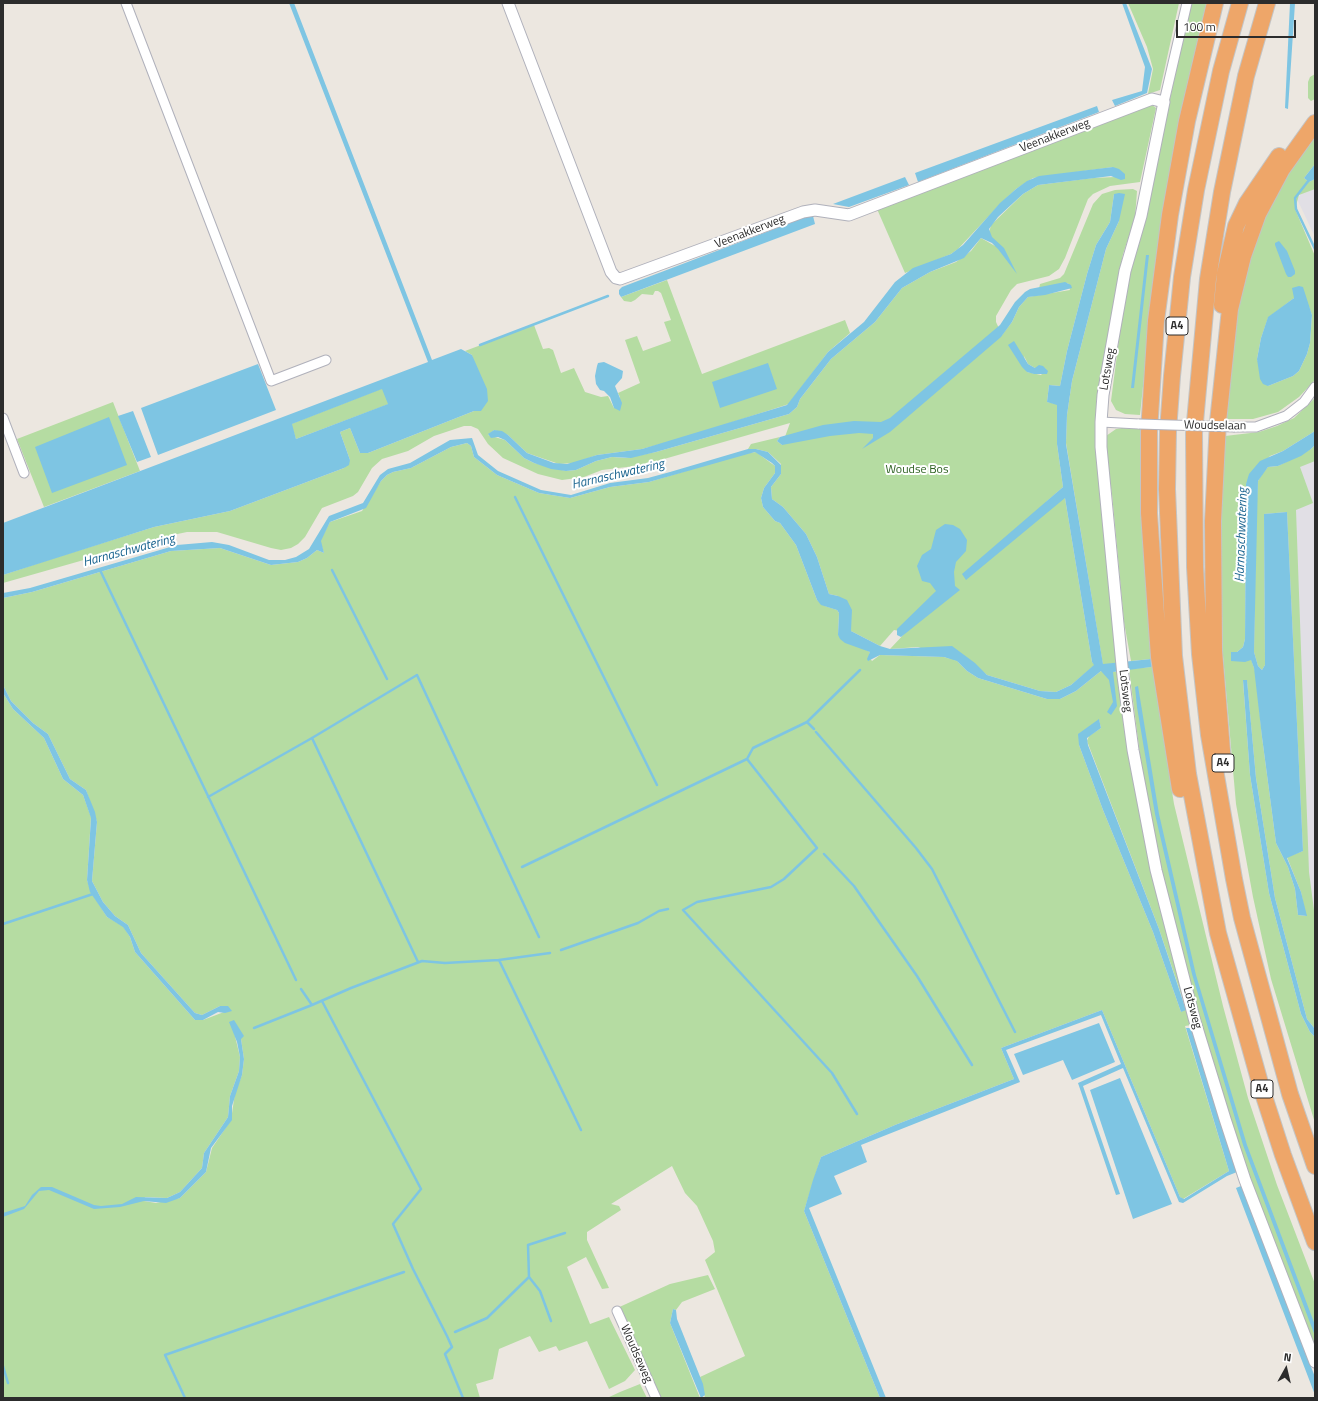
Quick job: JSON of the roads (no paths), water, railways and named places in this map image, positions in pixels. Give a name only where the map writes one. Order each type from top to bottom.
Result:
[{"type":"highway","name":"A4","points":[[1215,3],[1199,69],[1170,215],[1156,321],[1149,432],[1150,513],[1167,662],[1218,933],[1262,1090],[1283,1155],[1315,1242]]},
{"type":"highway","name":"A4","points":[[1199,69],[1221,3]]},
{"type":"highway","name":"A4","points":[[1167,662],[1168,431],[1182,276],[1196,190],[1221,71],[1240,3]]},
{"type":"highway","name":"A4","points":[[1267,3],[1240,107],[1222,192],[1208,279],[1198,380],[1194,449],[1195,567],[1207,658],[1238,861],[1242,918],[1290,1094],[1315,1166]]},
{"type":"highway","name":"A4","points":[[1207,658],[1218,422],[1214,392],[1225,274],[1232,238],[1247,203],[1310,120]]},
{"type":"street","points":[[126,3],[271,381],[326,360]]},
{"type":"street","name":"Veenakkerweg","points":[[508,3],[611,272],[616,278],[620,279],[803,212],[815,210],[839,215],[849,215],[1152,99],[1164,102]]},
{"type":"street","name":"Lotsweg","points":[[1187,3],[1164,102],[1141,216],[1125,271],[1103,395],[1101,447],[1123,676],[1133,750],[1156,870],[1194,1018],[1225,1120],[1244,1178],[1315,1362]]},
{"type":"street","name":"Woudselaan","points":[[1101,422],[1256,427],[1286,416],[1304,402],[1315,387]]},
{"type":"street","points":[[3,418],[24,473]]},
{"type":"street","name":"Woudseweg","points":[[617,1311],[656,1398]]},
{"type":"water","points":[[289,3],[294,3],[432,360],[461,349],[472,355],[487,389],[488,401],[481,411],[474,411],[368,453],[360,453],[350,428],[340,432],[350,460],[349,465],[344,468],[230,511],[154,527],[3,575],[3,523],[428,362]],"holes":[[[382,389],[388,404],[296,439],[292,424]]]},
{"type":"water","points":[[1122,3],[1126,3],[1152,69],[1147,93],[1115,106],[1112,100],[1142,91],[1145,67]]},
{"type":"water","points":[[1290,3],[1295,3],[1288,109],[1285,108]]},
{"type":"water","points":[[1097,106],[1099,112],[918,182],[915,173]]},
{"type":"water","points":[[1315,164],[1315,179],[1309,182],[1304,178]]},
{"type":"water","points":[[1113,167],[1119,169],[1125,174],[1125,179],[1121,180],[1111,176],[1038,185],[1023,194],[998,217],[989,229],[992,237],[1004,248],[1017,274],[992,243],[981,238],[964,258],[930,272],[902,288],[875,322],[831,359],[800,399],[797,407],[789,414],[656,452],[631,458],[612,457],[596,461],[576,470],[566,471],[551,469],[534,463],[524,458],[505,440],[498,437],[491,438],[488,434],[494,430],[502,431],[527,453],[554,463],[567,464],[597,455],[642,449],[787,405],[828,352],[864,322],[895,282],[913,268],[951,254],[963,245],[1000,203],[1016,189],[1027,181],[1039,176]]},
{"type":"water","points":[[905,177],[909,185],[849,207],[833,204]]},
{"type":"water","points":[[1114,194],[1125,194],[1119,221],[1106,249],[1072,381],[1067,415],[1066,444],[1103,664],[1151,659],[1153,663],[1151,667],[1113,672],[1117,706],[1111,715],[1107,712],[1113,702],[1109,680],[1101,671],[1076,691],[1060,699],[1047,699],[978,678],[967,671],[957,661],[944,657],[880,655],[868,661],[867,659],[870,652],[845,643],[840,639],[838,635],[839,613],[837,610],[821,605],[817,600],[796,545],[780,523],[775,521],[763,507],[761,498],[764,488],[775,473],[775,466],[755,452],[649,482],[610,487],[570,498],[539,493],[497,475],[474,457],[471,446],[467,443],[451,447],[411,468],[387,475],[381,481],[366,508],[330,522],[321,541],[324,553],[317,550],[307,558],[298,562],[271,565],[220,548],[171,551],[32,592],[3,598],[3,593],[30,588],[177,545],[212,542],[229,545],[269,560],[285,560],[296,557],[309,549],[329,516],[363,503],[380,475],[388,469],[410,463],[450,440],[472,438],[478,455],[498,471],[541,490],[571,495],[610,483],[648,478],[748,449],[756,449],[768,452],[781,465],[781,474],[771,487],[772,499],[783,507],[806,534],[817,557],[829,594],[847,600],[852,610],[851,631],[880,646],[890,649],[952,646],[975,663],[987,675],[1040,691],[1056,692],[1071,685],[1094,665],[1092,662],[1065,498],[966,580],[962,574],[1063,487],[1057,444],[1057,405],[1047,402],[1049,385],[1060,386],[1067,351],[1087,274],[1096,245],[1110,222]]},
{"type":"water","points":[[811,215],[813,216],[815,224],[621,297],[619,294],[619,290],[622,287]]},
{"type":"water","points":[[1279,241],[1287,251],[1295,271],[1295,274],[1291,277],[1288,277],[1286,274],[1275,245],[1275,243]]},
{"type":"water","points":[[1146,255],[1149,255],[1134,388],[1131,388]]},
{"type":"water","points":[[1065,282],[1071,285],[1072,288],[1045,295],[1028,297],[1019,307],[1012,322],[1001,337],[890,432],[862,449],[873,438],[873,434],[859,433],[830,436],[782,445],[777,441],[780,437],[823,425],[854,421],[881,422],[890,418],[1000,325],[1015,302],[1025,292],[1030,289]]},
{"type":"water","points":[[1299,286],[1303,287],[1312,315],[1310,343],[1307,354],[1299,371],[1293,376],[1268,386],[1263,384],[1260,379],[1257,359],[1261,338],[1268,317],[1294,298],[1292,288]]},
{"type":"water","points":[[1014,341],[1028,364],[1035,368],[1039,365],[1043,366],[1048,371],[1047,374],[1034,374],[1027,372],[1022,367],[1008,345]]},
{"type":"water","points":[[604,362],[623,371],[622,378],[615,386],[622,403],[620,411],[614,408],[610,397],[604,391],[600,390],[596,384],[595,376],[598,363]]},
{"type":"water","points":[[768,363],[777,389],[720,408],[712,382]]},
{"type":"water","points":[[258,364],[276,410],[158,455],[141,408]]},
{"type":"water","points":[[133,411],[151,457],[137,462],[118,416]]},
{"type":"water","points":[[109,417],[127,465],[52,493],[35,447]]},
{"type":"water","points":[[1315,431],[1315,445],[1311,449],[1301,456],[1278,466],[1268,467],[1258,481],[1254,652],[1258,666],[1262,670],[1265,665],[1264,514],[1287,512],[1303,851],[1287,858],[1301,892],[1307,916],[1298,915],[1295,889],[1288,867],[1276,843],[1254,668],[1251,660],[1245,662],[1231,661],[1231,652],[1237,652],[1243,647],[1245,639],[1246,484],[1249,474],[1260,461],[1283,451]]},
{"type":"water","points":[[945,524],[953,525],[960,529],[967,540],[966,551],[956,562],[954,572],[955,586],[960,590],[901,637],[897,635],[897,629],[936,591],[930,583],[922,581],[917,566],[922,555],[931,549],[936,530]]},
{"type":"water","points":[[1243,680],[1247,680],[1256,778],[1275,898],[1307,1019],[1315,1029],[1315,1037],[1310,1032],[1301,1014],[1269,893],[1250,775]]},
{"type":"water","points":[[3,685],[11,701],[33,723],[48,734],[70,779],[86,790],[95,812],[97,822],[92,881],[103,902],[115,916],[128,925],[141,953],[195,1013],[202,1015],[220,1006],[228,1006],[232,1011],[225,1013],[218,1012],[203,1020],[195,1020],[135,952],[130,937],[123,927],[107,917],[90,892],[87,880],[91,818],[83,795],[63,779],[44,738],[13,709],[3,693]]},
{"type":"water","points":[[1138,686],[1159,814],[1196,975],[1247,1145],[1315,1325],[1315,1336],[1243,1145],[1192,974],[1155,814],[1137,707],[1135,687]]},
{"type":"water","points":[[1099,719],[1101,728],[1087,738],[1088,745],[1159,929],[1186,1010],[1181,1012],[1153,932],[1103,810],[1079,745],[1078,734]]},
{"type":"water","points":[[1102,1010],[1180,1197],[1184,1199],[1229,1171],[1186,1028],[1192,1028],[1237,1172],[1227,1176],[1183,1203],[1179,1202],[1123,1068],[1083,1086],[1120,1194],[1116,1195],[1078,1083],[1121,1064],[1101,1015],[1006,1050],[1020,1082],[861,1145],[867,1162],[834,1176],[842,1194],[809,1208],[886,1398],[880,1398],[804,1211],[821,1157],[895,1125],[1014,1079],[1001,1048]]},
{"type":"water","points":[[234,1020],[244,1036],[241,1039],[244,1059],[242,1075],[232,1106],[232,1120],[211,1148],[206,1172],[180,1198],[166,1203],[144,1201],[120,1207],[94,1209],[49,1190],[39,1191],[24,1209],[3,1217],[3,1213],[25,1206],[32,1195],[41,1187],[52,1187],[94,1205],[101,1206],[122,1204],[136,1197],[167,1198],[180,1192],[202,1168],[204,1153],[228,1117],[230,1096],[239,1071],[240,1057],[237,1042],[229,1022]]},
{"type":"water","points":[[1099,1023],[1115,1062],[1072,1080],[1063,1060],[1023,1075],[1014,1054]]},
{"type":"water","points":[[1120,1078],[1172,1204],[1133,1219],[1090,1090]]},
{"type":"water","points":[[1241,1186],[1315,1377],[1315,1395],[1236,1188]]},
{"type":"water","points":[[673,1309],[676,1310],[677,1319],[703,1384],[705,1395],[701,1398],[670,1323]]},
{"type":"waterway","points":[[1309,180],[1295,198],[1296,209],[1315,249]]},
{"type":"waterway","points":[[480,345],[608,296]]},
{"type":"waterway","points":[[515,497],[657,785]]},
{"type":"waterway","name":"Harnaschwatering","points":[[100,570],[296,980]]},
{"type":"waterway","points":[[332,570],[387,679]]},
{"type":"waterway","points":[[522,867],[747,759],[753,748],[807,722],[860,670]]},
{"type":"waterway","points":[[208,797],[312,738],[417,675],[539,937]]},
{"type":"waterway","points":[[807,722],[814,729]]},
{"type":"waterway","points":[[816,732],[916,848],[932,869],[1015,1032]]},
{"type":"waterway","points":[[312,738],[418,962]]},
{"type":"waterway","points":[[747,759],[817,848],[784,879],[771,887],[697,902],[683,910],[832,1073],[857,1114]]},
{"type":"waterway","points":[[824,854],[854,886],[917,976],[972,1065]]},
{"type":"waterway","points":[[3,924],[93,894]]},
{"type":"waterway","points":[[561,950],[638,923],[659,911],[668,909]]},
{"type":"waterway","points":[[254,1028],[351,988],[422,961],[445,963],[499,960],[550,953]]},
{"type":"waterway","points":[[499,960],[581,1130]]},
{"type":"waterway","points":[[301,989],[312,1005]]},
{"type":"waterway","points":[[322,1001],[421,1189],[393,1224],[413,1269],[452,1347],[445,1354],[463,1398]]},
{"type":"waterway","points":[[455,1332],[487,1318],[529,1277],[528,1245],[565,1233]]},
{"type":"waterway","points":[[185,1398],[165,1355],[404,1272]]},
{"type":"waterway","points":[[529,1277],[540,1291],[551,1321]]},
{"type":"waterway","points":[[3,1366],[8,1383]]},
{"type":"park label","name":"Woudse Bos","points":[[917,470]]}]
